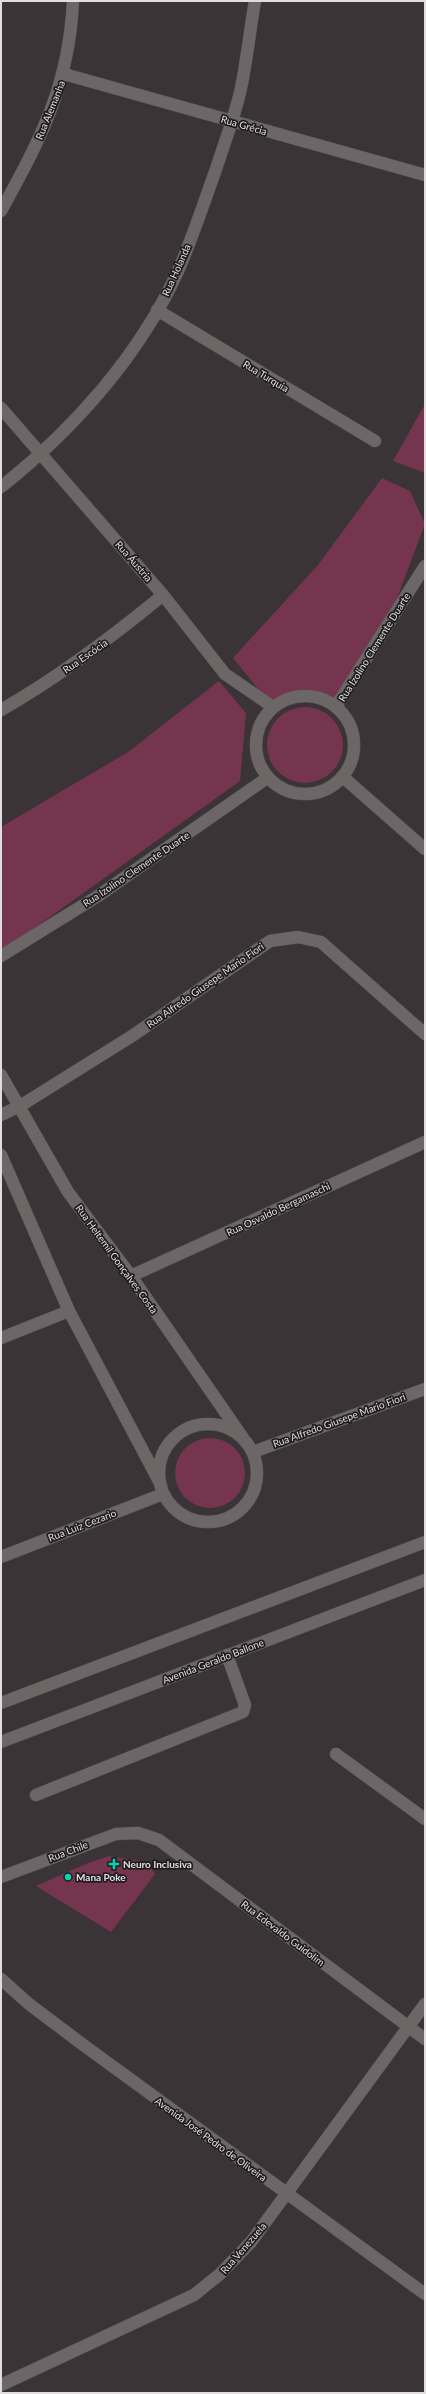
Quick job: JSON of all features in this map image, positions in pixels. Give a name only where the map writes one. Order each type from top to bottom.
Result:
[{"type":"street","name":"Rua Alemanha","points":[[1,210],[31,156],[56,99],[64,74],[71,36],[73,1]]},
{"type":"street","name":"Rua Holanda","points":[[1,487],[40,454],[75,418],[121,365],[157,310],[178,271],[204,204],[241,88],[255,1]]},
{"type":"street","name":"Rua Grécia","points":[[64,74],[425,175]]},
{"type":"street","name":"Rua Turquia","points":[[157,310],[375,441]]},
{"type":"street","name":"Rua Áustria","points":[[1,408],[163,595],[224,674],[273,707]]},
{"type":"street","name":"Rua Izolino Clemente Duarte","points":[[336,706],[425,566]]},
{"type":"street","name":"Rua Escócia","points":[[1,710],[33,692],[109,640],[163,595]]},
{"type":"street","points":[[301,695],[316,696],[336,706],[346,716],[352,728],[355,741],[354,754],[343,778],[330,788],[314,794],[297,794],[281,788],[267,778],[259,764],[255,749],[256,733],[262,719],[273,707],[286,699],[301,695]]},
{"type":"street","name":"Rua Izolino Clemente Duarte","points":[[1,956],[98,896],[267,778]]},
{"type":"street","points":[[343,778],[425,849]]},
{"type":"street","name":"Rua Alfredo Giusepe Mario Fiori","points":[[20,1106],[132,1036],[270,941],[298,937],[321,942],[425,1034]]},
{"type":"street","name":"Rua Heltemil Gonçalves Costa","points":[[1,1075],[68,1192],[131,1276],[243,1438]]},
{"type":"street","points":[[1,1115],[20,1106]]},
{"type":"street","name":"Rua Osvaldo Bergamaschi","points":[[131,1276],[425,1142]]},
{"type":"street","points":[[1,1155],[69,1312],[162,1490],[174,1508],[188,1517],[204,1522],[221,1520],[231,1515],[249,1501],[256,1485],[257,1468],[253,1452],[243,1438],[230,1429],[214,1424],[198,1425],[183,1430],[171,1440],[162,1454],[159,1470],[162,1490]]},
{"type":"street","points":[[1,1338],[69,1312]]},
{"type":"street","name":"Rua Alfredo Giusepe Mario Fiori","points":[[253,1452],[425,1389]]},
{"type":"street","name":"Rua Luiz Cezario","points":[[1,1557],[162,1490]]},
{"type":"street","points":[[1,1703],[425,1542]]},
{"type":"street","name":"Avenida Geraldo Ballone","points":[[1,1742],[425,1580]]},
{"type":"street","points":[[36,1795],[243,1712],[245,1705],[227,1655]]},
{"type":"street","points":[[336,1754],[425,1819]]},
{"type":"street","name":"Rua Chile","points":[[1,1877],[116,1834],[138,1833]]},
{"type":"street","name":"Rua Edevaldo Guidolim","points":[[138,1833],[159,1840],[425,2038]]},
{"type":"street","name":"Avenida José Pedro de Oliveira","points":[[1,1979],[29,2004],[82,2044],[425,2294]]},
{"type":"street","name":"Rua Venezuela","points":[[1,2385],[194,2295],[220,2274],[251,2242],[425,2004]]},
{"type":"shaded area","points":[[425,404],[425,473],[393,461]]},
{"type":"shaded area","points":[[382,478],[410,491],[425,524],[385,630],[336,706],[320,698],[305,696],[289,699],[273,707],[233,658],[318,565]]},
{"type":"shaded area","points":[[219,681],[246,713],[240,781],[1,952],[1,827],[128,752]]},
{"type":"shaded area","points":[[305,707],[320,710],[332,718],[340,730],[343,745],[340,760],[332,772],[320,780],[305,783],[290,780],[278,772],[270,760],[267,745],[270,730],[278,718],[290,710]]},
{"type":"shaded area","points":[[203,1438],[217,1438],[230,1444],[239,1453],[243,1459],[245,1473],[243,1487],[235,1498],[224,1506],[217,1508],[203,1508],[196,1506],[185,1498],[177,1487],[175,1480],[175,1466],[177,1459],[185,1448],[196,1440]]},
{"type":"shaded area","points":[[109,1856],[147,1862],[155,1874],[111,1932],[36,1886],[88,1863]]},
{"type":"place","name":"Neuro Inclusiva","points":[[114,1864]]},
{"type":"place","name":"Mana Poke","points":[[68,1877]]}]
